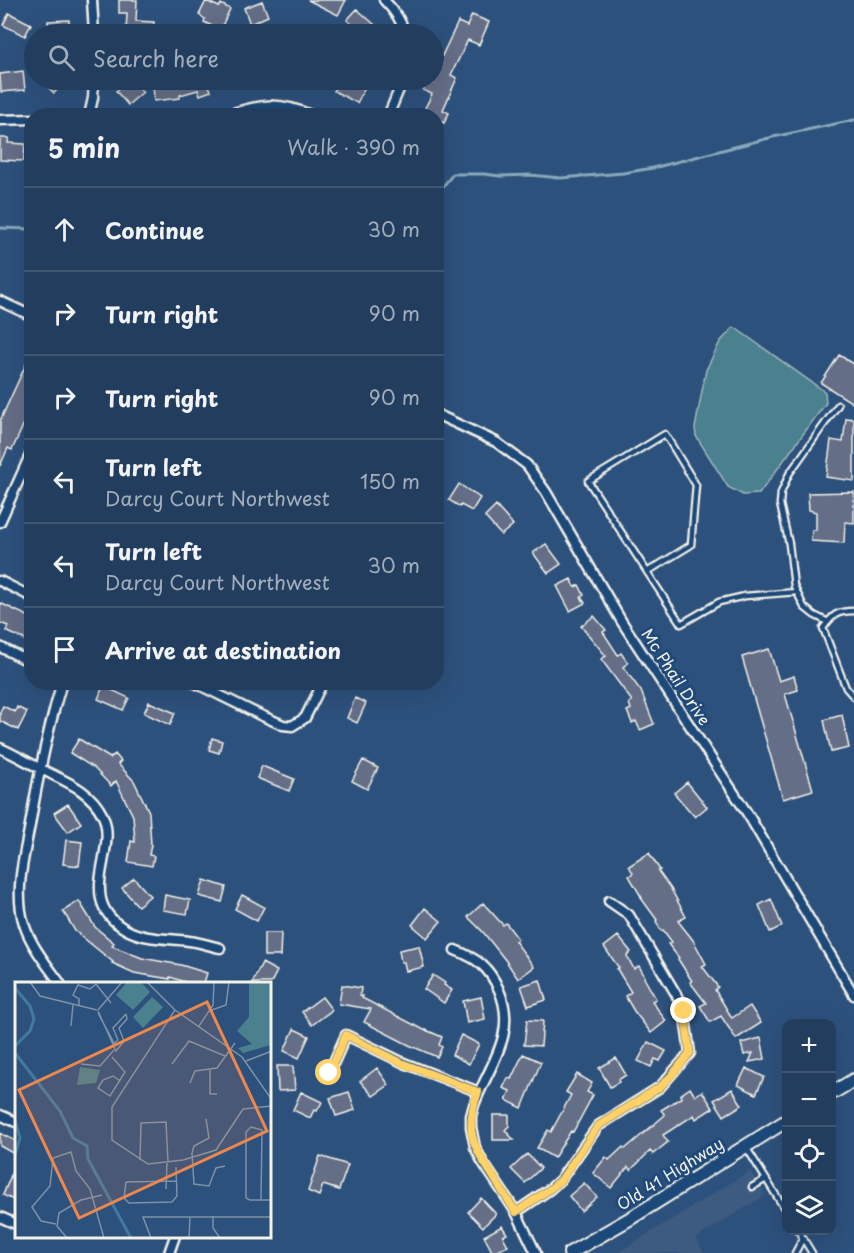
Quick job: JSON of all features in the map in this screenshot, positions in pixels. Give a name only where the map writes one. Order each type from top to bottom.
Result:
[{"type":"main road","points":[[836,1090],[854,1080]]},
{"type":"main road","name":"Old 41 Highway","points":[[570,1253],[782,1124]]},
{"type":"street","points":[[92,0],[93,24]]},
{"type":"street","points":[[384,0],[395,12],[401,24]]},
{"type":"street","points":[[91,108],[93,90]]},
{"type":"street","points":[[391,108],[399,90]]},
{"type":"street","points":[[254,108],[265,105],[296,108]]},
{"type":"street","points":[[0,120],[24,119]]},
{"type":"street","points":[[0,301],[24,312]]},
{"type":"street","name":"Mc Phail Drive","points":[[444,418],[496,442],[527,465],[546,492],[622,622],[749,816],[854,995]]},
{"type":"street","points":[[0,522],[24,469]]},
{"type":"street","points":[[0,581],[24,593]]},
{"type":"street","points":[[0,648],[24,659]]},
{"type":"street","points":[[59,982],[31,939],[24,924],[20,884],[41,769],[60,690]]},
{"type":"street","points":[[209,690],[283,725],[292,726],[305,718],[319,690]]},
{"type":"street","points":[[0,748],[72,783],[93,800],[103,816],[106,835],[99,882],[102,902],[109,917],[139,936],[190,941],[220,948]]},
{"type":"street","points":[[516,1212],[561,1180],[598,1126],[660,1087],[690,1053],[684,1011],[676,994],[629,915],[609,901]]},
{"type":"street","points":[[455,950],[480,962],[489,972],[502,997],[506,1011],[505,1032],[501,1045],[478,1092],[471,1116],[472,1139],[482,1161],[516,1212],[536,1253]]},
{"type":"street","points":[[329,1073],[346,1035],[404,1064],[478,1092]]},
{"type":"street","points":[[0,1114],[15,1122]]},
{"type":"street","points":[[0,1217],[15,1224]]},
{"type":"street","points":[[169,1253],[174,1238]]},
{"type":"lane","points":[[828,622],[804,607],[795,586],[780,504],[781,493],[789,474],[838,405]]},
{"type":"lane","points":[[647,572],[691,545],[696,485],[665,434],[588,481],[647,572],[681,624],[718,602],[745,596],[798,592]]},
{"type":"lane","points":[[854,611],[833,615],[823,628],[846,688],[854,696]]},
{"type":"lane","points":[[746,1147],[782,1205]]},
{"type":"lane","points":[[752,1187],[766,1179]]},
{"type":"lane","points":[[801,1235],[812,1253]]},
{"type":"lane","points":[[795,1253],[803,1238]]},
{"type":"shaded area","points":[[750,1171],[766,1195],[696,1238],[704,1253],[617,1253]]},
{"type":"green space","points":[[734,327],[825,392],[826,403],[759,494],[743,495],[728,487],[696,436],[695,428],[706,370],[720,342]]},
{"type":"building","points":[[119,0],[137,0],[136,21],[154,22],[154,24],[126,24],[127,13],[119,13]]},
{"type":"building","points":[[308,0],[346,0],[338,15]]},
{"type":"building","points":[[206,1],[219,7],[221,4],[230,9],[223,24],[208,24],[199,15]]},
{"type":"building","points":[[262,1],[268,16],[250,24],[244,8]]},
{"type":"building","points":[[357,9],[374,24],[352,24],[347,20]]},
{"type":"building","points":[[9,13],[31,24],[24,24],[24,36],[3,25]]},
{"type":"building","points":[[472,15],[489,22],[479,45],[468,40],[451,75],[457,78],[444,108],[425,108],[432,94],[423,90],[444,90],[444,51],[458,22],[467,26]]},
{"type":"building","points":[[69,20],[69,24],[48,24],[48,21]]},
{"type":"building","points":[[23,71],[25,90],[1,92],[0,74]]},
{"type":"building","points":[[141,90],[143,92],[128,105],[116,91]]},
{"type":"building","points":[[153,90],[198,90],[180,95],[180,98],[154,101]]},
{"type":"building","points":[[198,90],[211,90],[211,91],[200,95]]},
{"type":"building","points":[[334,90],[364,90],[357,103]]},
{"type":"building","points":[[444,110],[449,113],[444,123]]},
{"type":"building","points":[[0,138],[9,138],[8,143],[24,144],[24,161],[0,160]]},
{"type":"building","points":[[839,355],[854,364],[854,404],[821,383]]},
{"type":"building","points":[[24,368],[24,424],[12,450],[8,448],[0,466],[0,421]]},
{"type":"building","points":[[846,418],[854,419],[854,481],[826,477],[831,440],[843,442]]},
{"type":"building","points":[[459,484],[480,498],[472,511],[449,500]]},
{"type":"building","points":[[854,492],[854,523],[845,522],[844,543],[811,541],[812,530],[816,530],[816,512],[809,510],[808,493]]},
{"type":"building","points":[[496,506],[513,525],[501,535],[485,517]]},
{"type":"building","points":[[546,544],[561,564],[548,573],[533,553]]},
{"type":"building","points":[[571,579],[575,587],[579,585],[584,595],[581,597],[585,603],[570,611],[557,586]]},
{"type":"building","points":[[0,603],[24,614],[24,639],[6,631],[8,626],[0,623]]},
{"type":"building","points":[[594,616],[606,630],[603,632],[618,655],[621,653],[628,663],[623,667],[641,691],[654,724],[640,730],[636,721],[632,723],[627,711],[631,709],[629,703],[632,701],[601,659],[606,656],[581,626]]},
{"type":"building","points":[[769,649],[779,681],[794,676],[798,690],[785,694],[813,790],[783,799],[742,657]]},
{"type":"building","points":[[101,690],[112,690],[129,698],[123,710],[98,699]]},
{"type":"building","points":[[355,698],[366,703],[357,723],[347,718]]},
{"type":"building","points":[[149,702],[175,713],[170,725],[144,713]]},
{"type":"building","points":[[3,706],[15,712],[17,707],[27,712],[18,730],[0,721]]},
{"type":"building","points":[[842,715],[849,748],[831,752],[824,720]]},
{"type":"building","points":[[212,738],[222,741],[219,753],[209,750]]},
{"type":"building","points":[[79,739],[110,758],[115,754],[121,761],[118,764],[134,781],[149,812],[151,845],[149,855],[154,856],[152,866],[128,862],[131,841],[135,842],[133,816],[116,781],[111,786],[94,768],[70,753]]},
{"type":"building","points":[[363,760],[378,768],[367,789],[352,781]]},
{"type":"building","points":[[262,766],[294,779],[289,791],[257,778]]},
{"type":"building","points":[[687,782],[707,807],[695,817],[674,793]]},
{"type":"building","points":[[68,804],[81,823],[68,832],[54,813]]},
{"type":"building","points":[[66,840],[82,842],[79,866],[63,864]]},
{"type":"building","points":[[649,853],[686,917],[678,921],[693,940],[706,964],[702,966],[718,987],[715,990],[732,1018],[750,1006],[761,1023],[736,1039],[721,1016],[710,1022],[700,1006],[706,1003],[690,982],[692,981],[679,958],[668,944],[672,942],[663,930],[661,931],[657,920],[629,876],[633,873],[629,866]]},
{"type":"building","points":[[134,878],[150,896],[138,906],[122,888]]},
{"type":"building","points":[[204,880],[226,887],[222,902],[199,896]]},
{"type":"building","points":[[165,895],[190,900],[187,914],[163,910]]},
{"type":"building","points":[[242,895],[264,907],[257,921],[235,909]]},
{"type":"building","points":[[771,899],[782,926],[770,932],[759,905]]},
{"type":"building","points":[[79,901],[95,927],[114,943],[112,946],[142,958],[181,965],[207,973],[204,982],[185,982],[170,977],[170,979],[134,973],[112,963],[75,931],[63,911]]},
{"type":"building","points":[[483,903],[503,925],[506,923],[518,939],[515,941],[534,967],[518,979],[483,932],[468,917]]},
{"type":"building","points":[[425,908],[441,921],[427,938],[412,925]]},
{"type":"building","points":[[264,933],[281,933],[280,956],[264,956]]},
{"type":"building","points":[[618,936],[631,952],[627,956],[634,969],[639,966],[656,999],[652,1001],[666,1021],[651,1033],[625,996],[631,992],[617,969],[619,968],[604,947]]},
{"type":"building","points":[[419,946],[424,967],[406,971],[404,962],[401,962],[399,950]]},
{"type":"building","points":[[262,963],[277,971],[272,982],[252,982]]},
{"type":"building","points":[[433,975],[452,990],[444,1003],[424,989]]},
{"type":"building","points":[[540,980],[546,1000],[528,1006],[521,986]]},
{"type":"building","points":[[342,985],[361,988],[362,998],[442,1037],[439,1045],[442,1047],[437,1057],[364,1022],[371,1009],[339,1004]]},
{"type":"building","points":[[322,997],[332,1010],[312,1025],[302,1012]]},
{"type":"building","points":[[481,997],[485,1019],[467,1023],[463,1001]]},
{"type":"building","points":[[527,1020],[543,1021],[541,1046],[524,1045]]},
{"type":"building","points":[[294,1029],[309,1036],[299,1058],[284,1051]]},
{"type":"building","points":[[461,1035],[479,1044],[469,1064],[452,1055]]},
{"type":"building","points":[[761,1038],[765,1059],[749,1062],[753,1053],[744,1055],[741,1043]]},
{"type":"building","points":[[648,1042],[666,1051],[660,1061],[655,1059],[651,1067],[638,1061]]},
{"type":"building","points":[[523,1054],[541,1062],[522,1108],[506,1100],[510,1091],[503,1088],[508,1078],[511,1079]]},
{"type":"building","points":[[616,1058],[626,1075],[610,1087],[599,1068]]},
{"type":"building","points":[[277,1066],[293,1066],[295,1090],[278,1091]]},
{"type":"building","points":[[377,1068],[389,1085],[373,1096],[360,1081]]},
{"type":"building","points":[[746,1068],[764,1077],[756,1094],[738,1085]]},
{"type":"building","points":[[577,1074],[592,1083],[587,1092],[593,1095],[573,1132],[571,1131],[554,1158],[537,1148],[548,1130],[551,1132],[571,1095],[566,1092]]},
{"type":"building","points":[[690,1088],[695,1096],[702,1091],[713,1108],[696,1119],[694,1115],[663,1135],[668,1142],[653,1154],[650,1151],[631,1170],[628,1167],[611,1188],[593,1173],[606,1157],[609,1160],[623,1147],[625,1149],[665,1115],[661,1110],[682,1097],[680,1095]]},
{"type":"building","points":[[732,1089],[742,1105],[724,1116],[714,1100]]},
{"type":"building","points":[[301,1092],[322,1102],[310,1118],[293,1110]]},
{"type":"building","points":[[349,1092],[355,1110],[336,1116],[330,1098]]},
{"type":"building","points":[[493,1115],[509,1115],[509,1126],[505,1130],[514,1140],[493,1140]]},
{"type":"building","points":[[0,1133],[15,1140],[15,1154],[0,1146]]},
{"type":"building","points":[[527,1154],[541,1168],[525,1183],[511,1169]]},
{"type":"building","points":[[320,1156],[348,1165],[339,1190],[323,1185],[319,1196],[308,1191]]},
{"type":"building","points":[[15,1165],[13,1200],[3,1195]]},
{"type":"building","points":[[584,1183],[597,1197],[581,1211],[569,1196]]},
{"type":"building","points":[[481,1198],[496,1214],[483,1227],[468,1212]]},
{"type":"building","points":[[502,1226],[507,1234],[503,1236],[508,1246],[493,1253],[484,1236]]},
{"type":"waterway","points":[[444,185],[453,174],[530,175],[561,178],[623,173],[653,168],[773,137],[854,120]]},
{"type":"waterway","points":[[0,228],[24,229]]},
{"type":"route","points":[[329,1073],[346,1035],[404,1064],[478,1092],[471,1116],[472,1139],[482,1161],[516,1212],[561,1180],[598,1126],[640,1101],[672,1075],[690,1053],[684,1011]]}]
